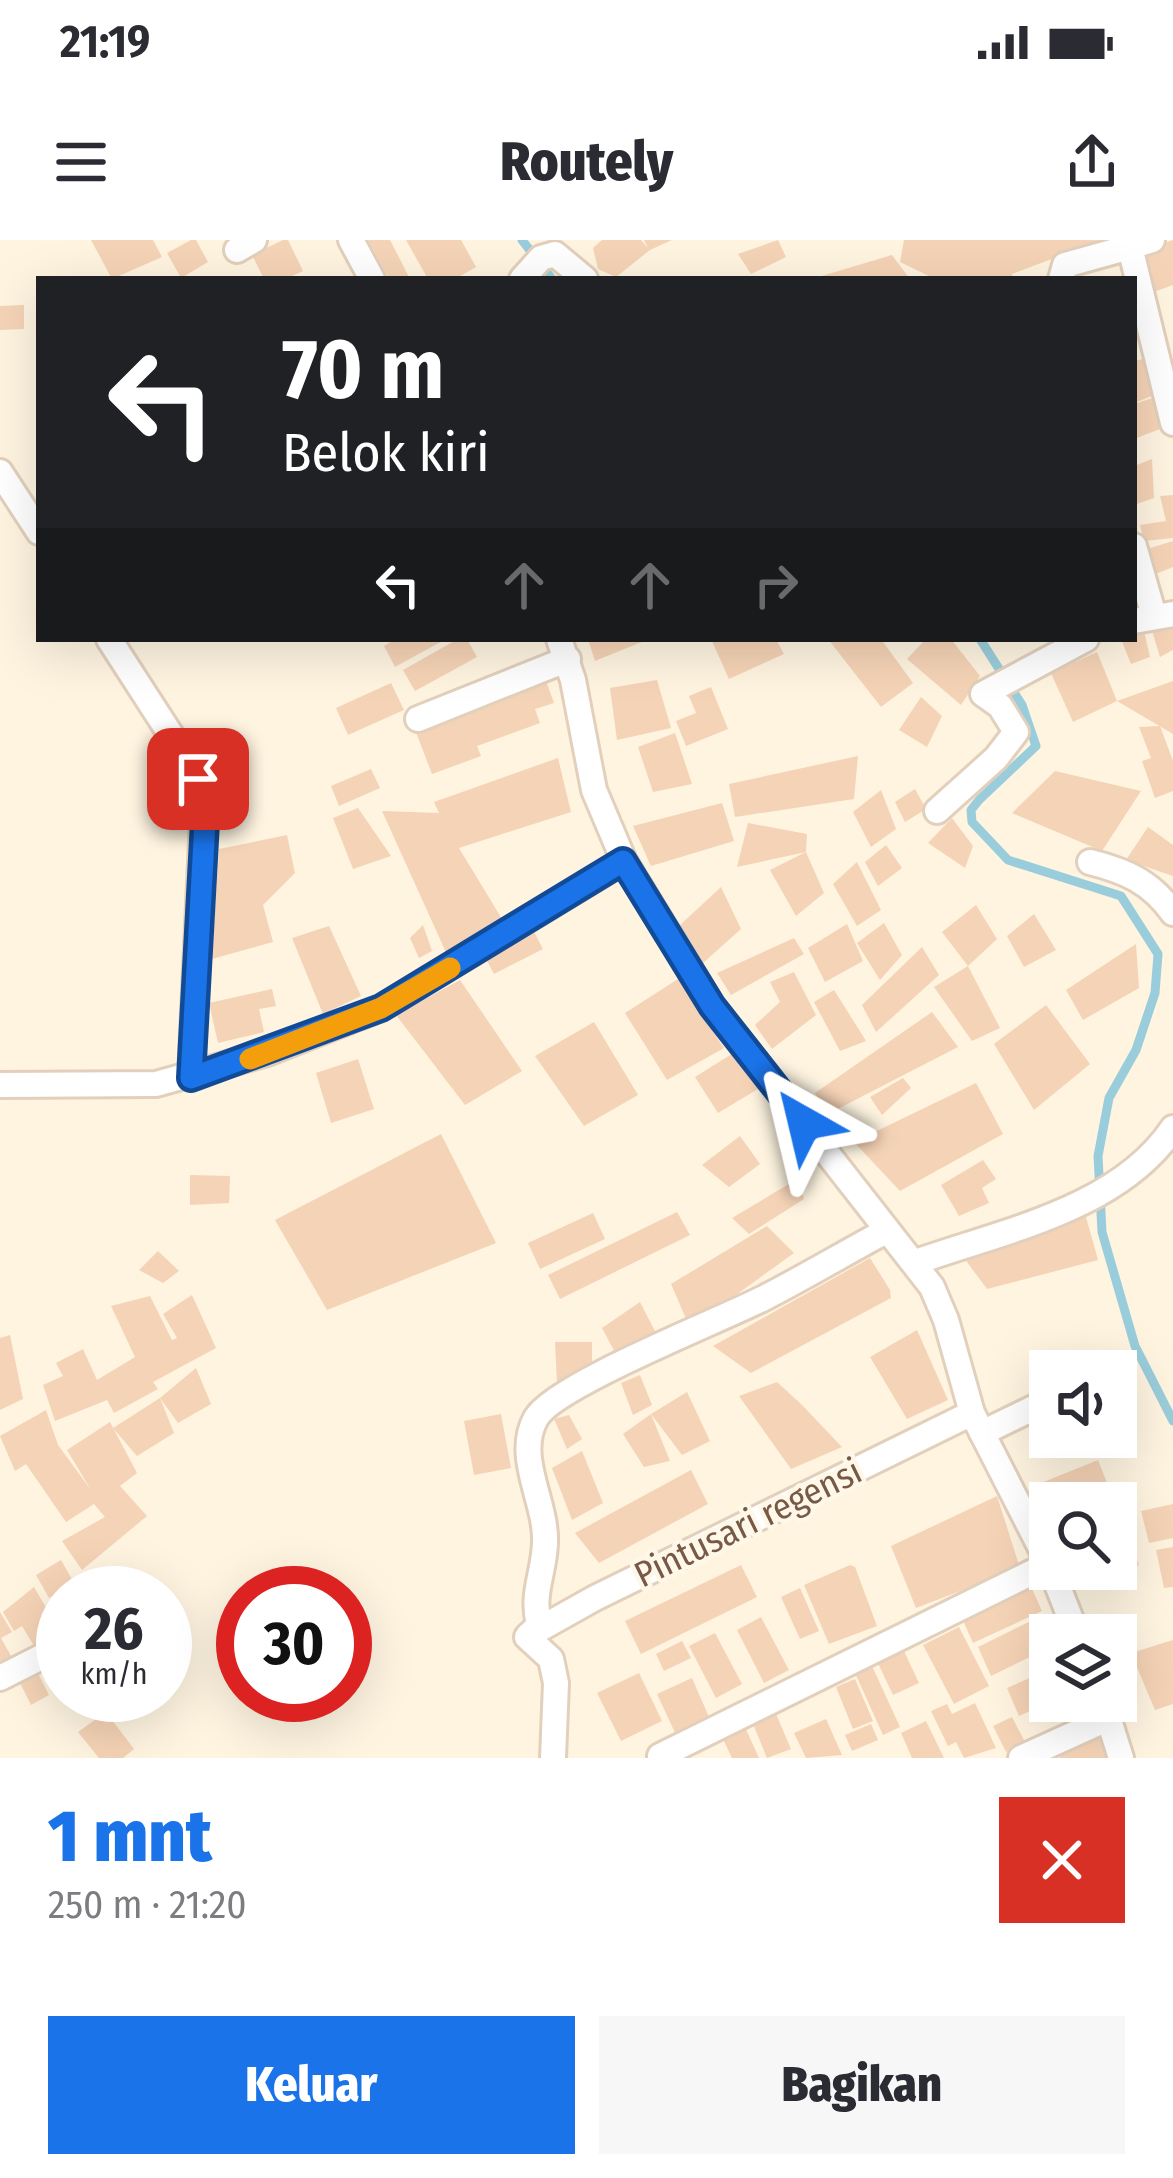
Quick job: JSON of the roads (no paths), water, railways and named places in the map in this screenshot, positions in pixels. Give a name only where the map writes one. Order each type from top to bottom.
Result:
[{"type":"street","points":[[351,240],[370,276]]},
{"type":"street","points":[[1061,276],[1065,265],[1141,243],[1173,423]]},
{"type":"street","points":[[530,271],[555,254],[581,276]]},
{"type":"street","points":[[0,472],[36,527]]},
{"type":"street","points":[[1137,557],[1154,617]]},
{"type":"street","points":[[111,642],[189,763],[204,797],[191,1078]]},
{"type":"street","points":[[937,811],[996,758],[1016,732],[1000,706],[983,694],[1082,642]]},
{"type":"street","points":[[418,719],[563,649],[595,790],[623,861],[712,1006],[886,1231],[916,1262],[946,1320],[977,1423],[1029,1525]]},
{"type":"street","points":[[0,1085],[157,1084],[191,1078],[381,1008],[623,861]]},
{"type":"street","points":[[1090,862],[1125,871],[1159,892],[1173,914]]},
{"type":"street","points":[[916,1262],[1060,1210],[1125,1180],[1154,1156],[1173,1128]]},
{"type":"street","points":[[553,1758],[556,1683],[551,1659],[526,1637],[539,1624],[534,1602],[545,1547],[527,1438],[544,1406],[765,1298],[886,1231]]},
{"type":"street","name":"Pintusari regensi","points":[[526,1637],[595,1598],[977,1423],[1029,1407]]},
{"type":"street","points":[[660,1756],[1029,1576]]},
{"type":"street","points":[[0,1678],[36,1660]]},
{"type":"street","points":[[1021,1758],[1083,1722]]},
{"type":"street","points":[[1110,1722],[1121,1758]]},
{"type":"waterway","points":[[522,240],[550,276]]},
{"type":"waterway","points":[[982,642],[1022,705],[1036,746],[979,800],[971,810],[972,822],[1008,860],[1121,896],[1158,954],[1155,993],[1136,1050],[1109,1098],[1098,1156],[1102,1232],[1135,1346],[1173,1421]]}]
